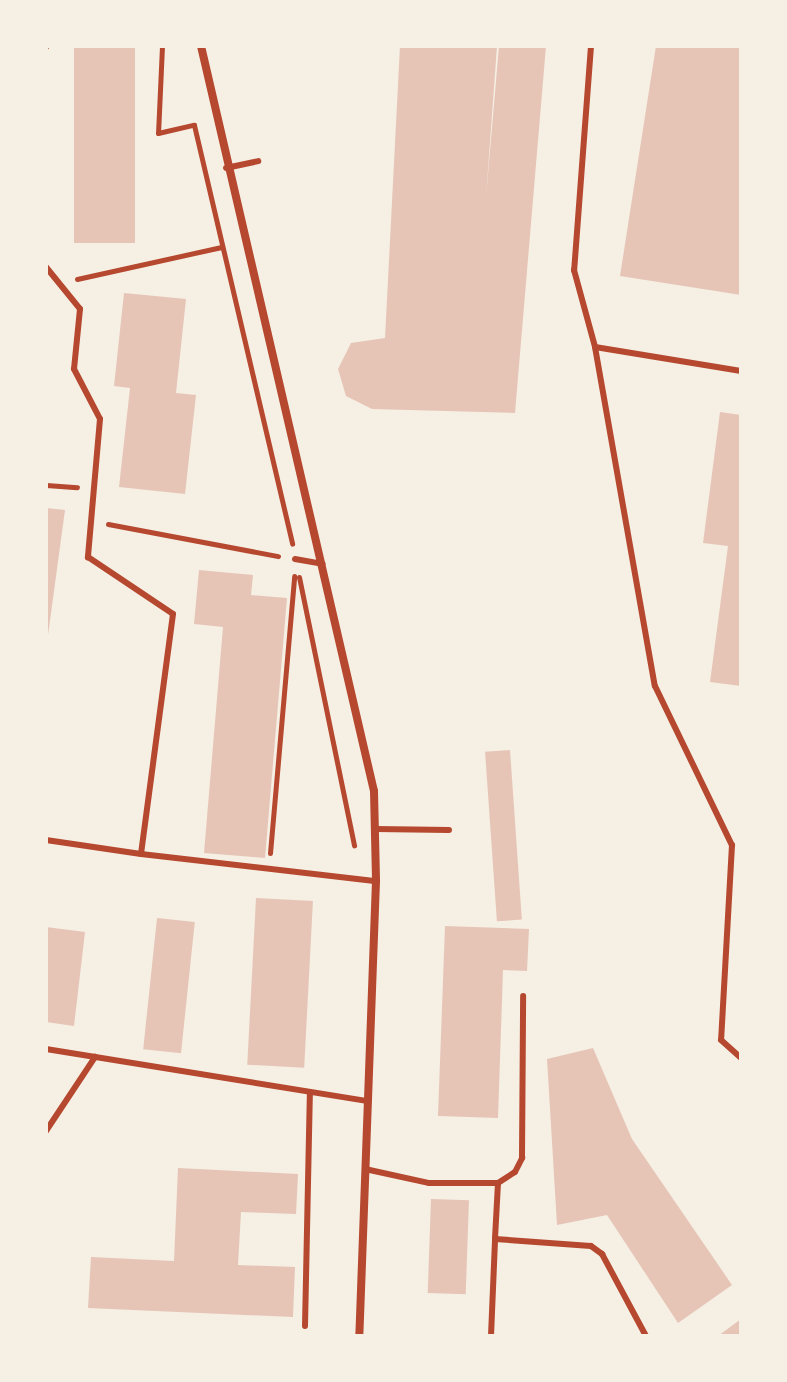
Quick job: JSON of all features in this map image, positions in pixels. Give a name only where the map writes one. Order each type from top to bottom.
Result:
[{"type":"street","points":[[201,46],[226,168],[369,761],[376,829],[376,881],[359,1336]]},
{"type":"lane","points":[[591,46],[574,270],[595,347],[655,686],[732,845],[721,1040],[741,1058]]},
{"type":"lane","points":[[226,168],[258,161]]},
{"type":"lane","points":[[46,267],[80,309],[74,369],[100,419],[88,557],[173,614],[141,854]]},
{"type":"lane","points":[[595,347],[741,371]]},
{"type":"lane","points":[[295,559],[323,564]]},
{"type":"lane","points":[[376,829],[449,830]]},
{"type":"lane","points":[[46,840],[268,872],[376,881]]},
{"type":"lane","points":[[365,1169],[429,1183],[498,1183],[515,1172],[522,1158],[523,996]]},
{"type":"lane","points":[[46,1049],[368,1101]]},
{"type":"lane","points":[[46,1131],[95,1057]]},
{"type":"lane","points":[[305,1326],[310,1092]]},
{"type":"lane","points":[[491,1336],[498,1183]]},
{"type":"lane","points":[[495,1239],[591,1246],[602,1254],[646,1336]]},
{"type":"path","points":[[162,46],[158,133],[194,125],[295,559],[361,879]]},
{"type":"path","points":[[58,283],[221,247]]},
{"type":"path","points":[[46,485],[94,488]]},
{"type":"path","points":[[91,521],[295,559]]},
{"type":"path","points":[[268,872],[295,559]]},
{"type":"building","points":[[74,46],[135,46],[135,243],[74,243]]},
{"type":"building","points":[[400,46],[497,46],[486,197],[499,46],[546,46],[515,413],[372,409],[346,396],[338,369],[351,343],[385,338]]},
{"type":"building","points":[[656,46],[741,46],[741,295],[620,276]]},
{"type":"building","points":[[124,293],[186,299],[176,393],[196,395],[185,494],[119,487],[130,388],[114,386]]},
{"type":"building","points":[[720,412],[741,415],[741,686],[710,682],[728,546],[703,543]]},
{"type":"building","points":[[46,508],[65,510],[48,635],[46,635]]},
{"type":"building","points":[[199,570],[253,575],[251,595],[287,598],[265,858],[204,853],[223,627],[194,624]]},
{"type":"building","points":[[510,750],[522,920],[497,921],[485,752]]},
{"type":"building","points":[[256,898],[313,901],[304,1068],[247,1065]]},
{"type":"building","points":[[157,918],[195,922],[181,1053],[143,1049]]},
{"type":"building","points":[[445,926],[529,929],[527,971],[503,970],[498,1118],[438,1116]]},
{"type":"building","points":[[46,927],[85,932],[74,1026],[46,1022]]},
{"type":"building","points":[[593,1048],[632,1139],[732,1285],[678,1323],[607,1215],[557,1225],[547,1059]]},
{"type":"building","points":[[178,1168],[298,1174],[296,1214],[241,1212],[238,1265],[295,1267],[293,1317],[88,1308],[91,1257],[174,1261]]},
{"type":"building","points":[[431,1199],[469,1200],[466,1294],[428,1293]]},
{"type":"building","points":[[741,1319],[741,1336],[718,1336]]}]
